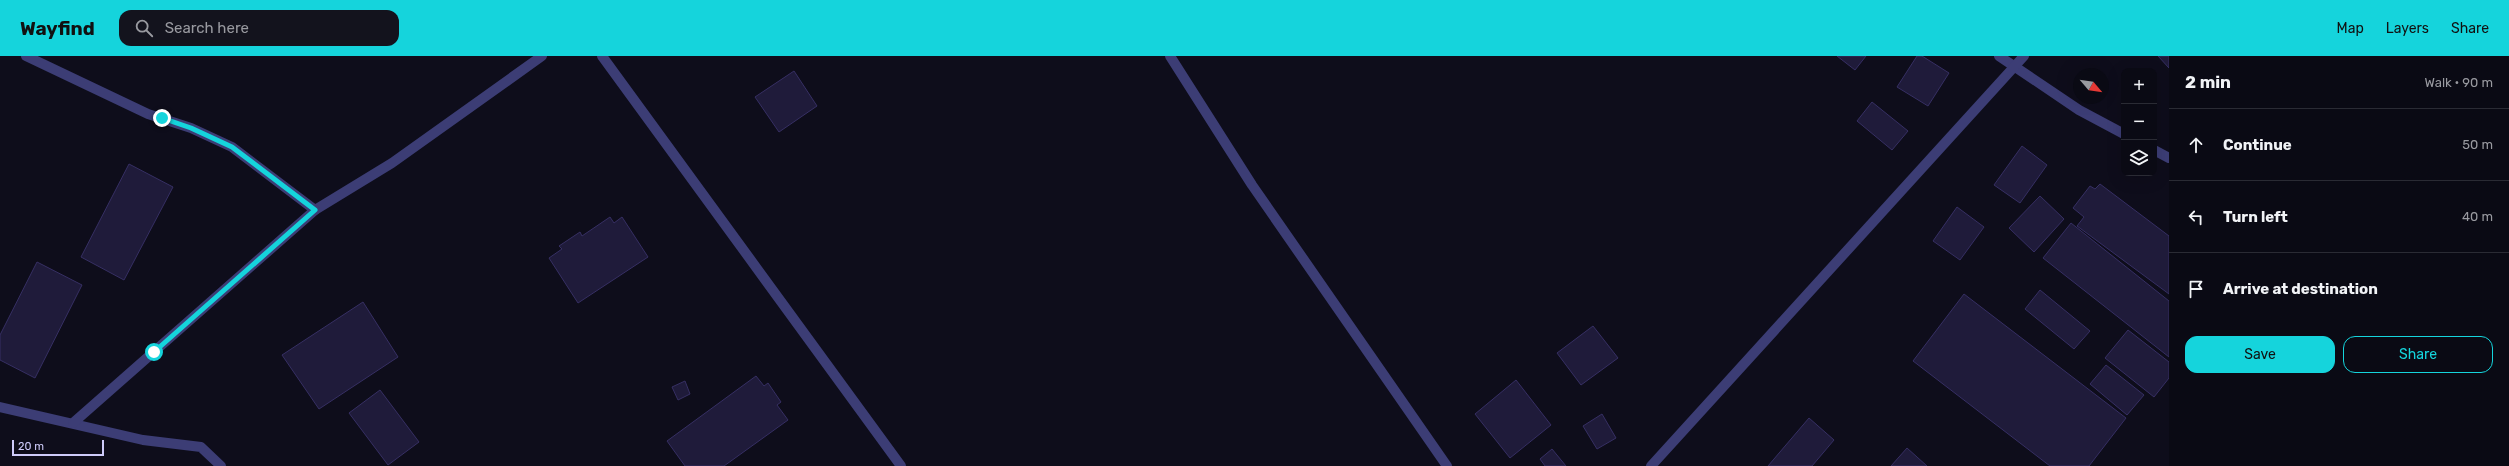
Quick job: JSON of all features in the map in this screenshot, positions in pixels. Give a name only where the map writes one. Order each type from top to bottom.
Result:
[{"type":"street","points":[[26,56],[148,114],[191,128],[232,147],[315,210]]},
{"type":"street","points":[[73,424],[315,210],[392,163],[542,56]]},
{"type":"street","points":[[602,56],[901,466]]},
{"type":"street","points":[[1170,56],[1252,185],[1447,466]]},
{"type":"street","points":[[1999,56],[2079,110],[2121,132]]},
{"type":"street","points":[[1652,466],[2015,68],[2024,56]]},
{"type":"street","points":[[2157,152],[2169,158]]},
{"type":"street","points":[[0,407],[143,440],[201,447],[221,466]]},
{"type":"building","points":[[1837,56],[1866,56],[1855,70]]},
{"type":"building","points":[[1917,56],[1922,56],[1949,73],[1928,106],[1897,87]]},
{"type":"building","points":[[2158,56],[2169,56],[2169,68]]},
{"type":"building","points":[[794,71],[817,106],[779,132],[755,97]]},
{"type":"building","points":[[1872,102],[1908,131],[1892,150],[1857,121]]},
{"type":"building","points":[[2022,146],[2047,165],[2020,203],[1994,185]]},
{"type":"building","points":[[129,164],[173,187],[124,280],[81,257]]},
{"type":"building","points":[[2100,184],[2169,236],[2169,294],[2077,226],[2084,217],[2073,208],[2090,186],[2095,189]]},
{"type":"building","points":[[2040,196],[2064,219],[2034,252],[2009,228]]},
{"type":"building","points":[[1957,207],[1984,227],[1960,260],[1933,241]]},
{"type":"building","points":[[610,217],[614,223],[622,217],[648,257],[578,303],[549,258],[562,249],[559,246],[580,232],[582,236]]},
{"type":"building","points":[[2071,223],[2169,301],[2169,357],[2043,258]]},
{"type":"building","points":[[37,262],[82,285],[35,378],[0,360],[0,335]]},
{"type":"building","points":[[2040,290],[2090,331],[2074,349],[2025,309]]},
{"type":"building","points":[[1964,294],[2126,418],[2089,466],[2050,466],[1913,361]]},
{"type":"building","points":[[363,302],[398,357],[319,409],[282,355]]},
{"type":"building","points":[[1593,326],[1618,358],[1581,385],[1557,353]]},
{"type":"building","points":[[2128,330],[2169,362],[2169,378],[2154,397],[2105,358]]},
{"type":"building","points":[[2106,365],[2144,395],[2127,415],[2090,384]]},
{"type":"building","points":[[756,376],[764,386],[768,383],[781,402],[777,405],[788,420],[724,466],[685,466],[667,441]]},
{"type":"building","points":[[1516,380],[1551,425],[1510,458],[1475,414]]},
{"type":"building","points":[[685,381],[690,394],[678,400],[672,387]]},
{"type":"building","points":[[380,390],[419,442],[388,465],[349,413]]},
{"type":"building","points":[[1602,414],[1616,438],[1597,449],[1583,426]]},
{"type":"building","points":[[1809,418],[1834,440],[1812,466],[1768,466]]},
{"type":"building","points":[[1907,448],[1927,466],[1891,466]]},
{"type":"building","points":[[1552,449],[1566,466],[1545,466],[1540,459]]},
{"type":"route","points":[[154,352],[315,210],[232,147],[191,128],[162,118]]}]
